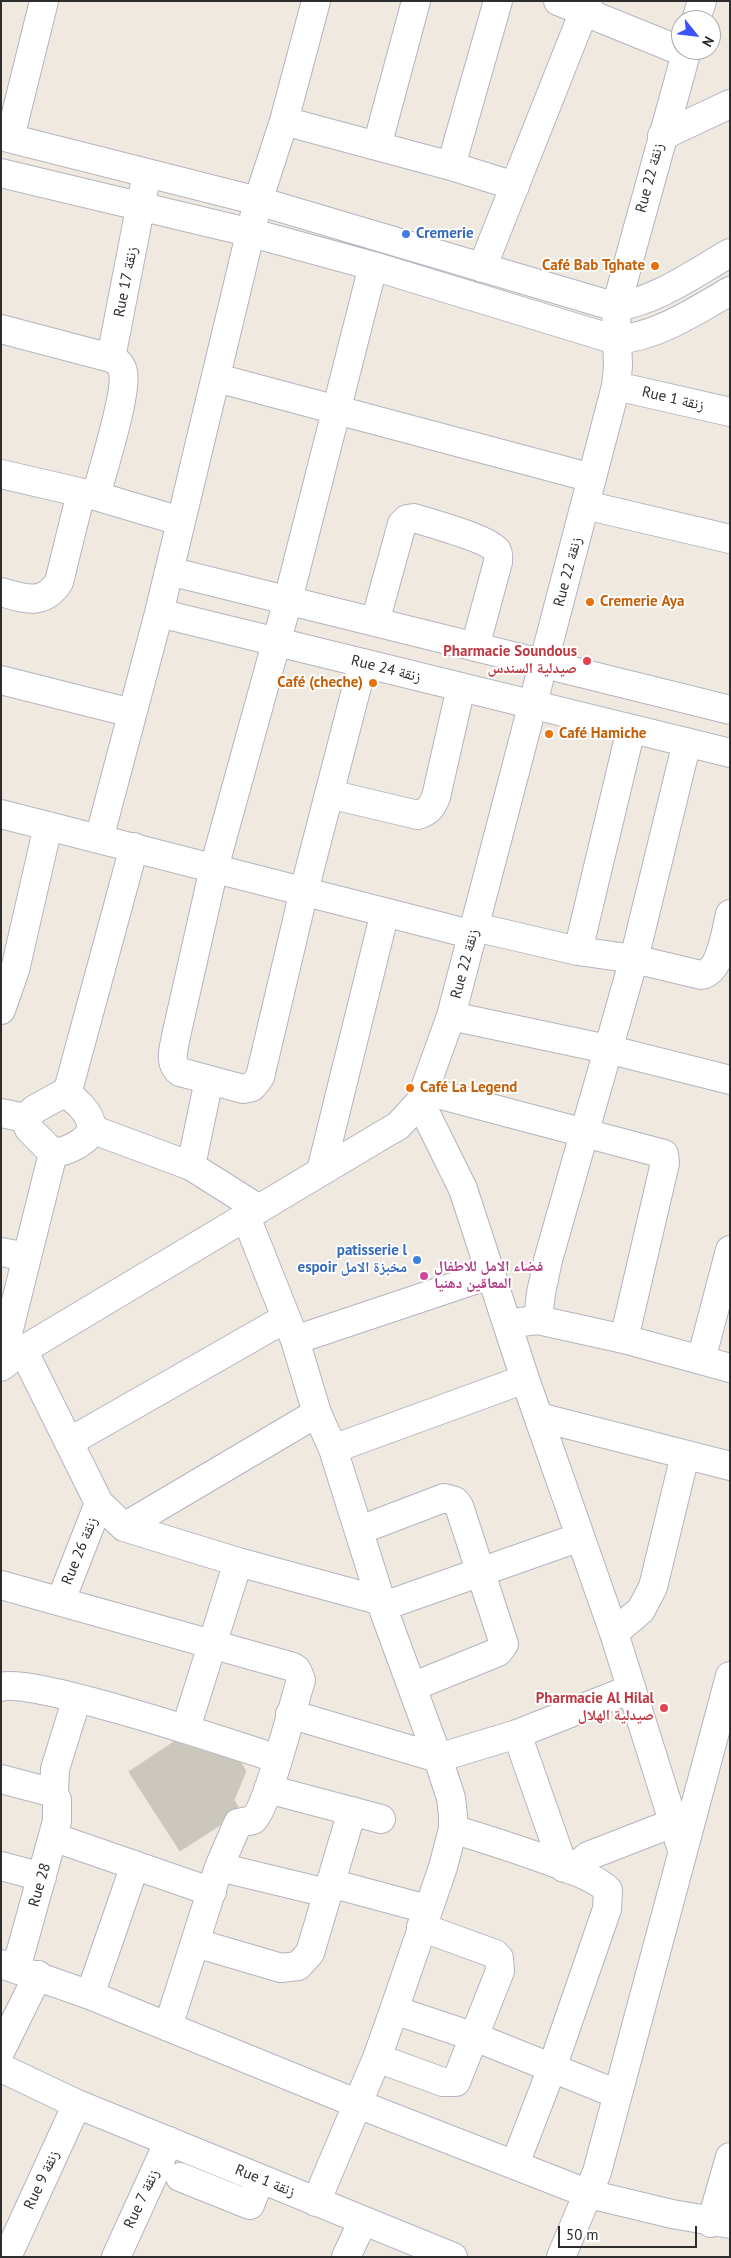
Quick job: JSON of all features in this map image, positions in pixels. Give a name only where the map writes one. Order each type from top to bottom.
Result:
[{"type":"street","points":[[44,1],[6,137],[258,201],[616,307],[638,303],[657,295],[730,253]]},
{"type":"street","points":[[99,839],[159,613],[252,233],[258,201],[284,121],[316,1]]},
{"type":"street","points":[[376,146],[416,1]]},
{"type":"street","points":[[451,166],[498,1]]},
{"type":"street","points":[[558,1],[585,6],[671,45]]},
{"type":"street","points":[[482,268],[585,6]]},
{"type":"street","name":"Rue 22 زنقة","points":[[423,1097],[451,1016],[475,931],[531,704],[586,505],[616,386],[616,307],[684,60]]},
{"type":"street","points":[[662,136],[730,104]]},
{"type":"street","points":[[284,121],[451,166],[515,186]]},
{"type":"street","points":[[1,172],[252,233],[373,266],[616,340],[636,338],[658,330],[730,291]]},
{"type":"street","name":"Rue 17 زنقة","points":[[1,592],[38,599],[51,594],[59,582],[122,395],[124,372],[113,359],[140,206],[148,172]]},
{"type":"street","points":[[363,663],[304,891],[260,1077],[252,1087],[243,1089],[180,1072],[174,1068],[172,1061],[214,868],[288,600],[338,410],[373,266]]},
{"type":"street","points":[[1,329],[113,359]]},
{"type":"street","points":[[217,378],[592,478]]},
{"type":"street","name":"Rue 1 زنقة","points":[[616,386],[730,412]]},
{"type":"street","points":[[1,474],[89,495],[180,521]]},
{"type":"street","points":[[586,505],[730,539]]},
{"type":"street","points":[[376,622],[402,524],[407,519],[414,518],[474,538],[495,548],[498,553],[498,562],[476,647]]},
{"type":"street","points":[[169,571],[730,710]]},
{"type":"street","name":"Rue 24 زنقة","points":[[159,613],[730,753]]},
{"type":"street","points":[[1,680],[132,713]]},
{"type":"street","points":[[329,794],[418,815],[430,809],[436,797],[462,687]]},
{"type":"street","points":[[578,951],[632,729]]},
{"type":"street","points":[[538,1320],[540,1293],[548,1260],[634,959],[687,742]]},
{"type":"street","points":[[1,814],[385,912],[578,951],[634,959],[695,975],[707,974],[715,966],[722,949],[730,914]]},
{"type":"street","points":[[1,1010],[15,970],[48,826]]},
{"type":"street","points":[[67,1094],[134,848]]},
{"type":"street","points":[[321,1171],[385,912]]},
{"type":"street","points":[[451,1016],[607,1049],[730,1080]]},
{"type":"street","points":[[190,1166],[209,1080]]},
{"type":"street","points":[[13,1116],[35,1109],[62,1094],[67,1094],[76,1101],[87,1115],[91,1129],[88,1135],[70,1148],[53,1153]]},
{"type":"street","points":[[1,1367],[12,1356],[398,1126],[423,1097]]},
{"type":"street","points":[[423,1097],[585,1132],[660,1152],[666,1157],[624,1339]]},
{"type":"street","points":[[423,1097],[463,1190],[492,1274],[525,1379],[614,1633],[682,1850]]},
{"type":"street","points":[[13,1116],[53,1153]]},
{"type":"street","points":[[91,1129],[190,1166],[252,1213],[317,1413],[333,1449],[383,1604],[451,1798],[453,1828],[443,1867],[377,2058],[316,2202]]},
{"type":"street","points":[[53,1153],[14,1254],[12,1356],[69,1442],[99,1503],[124,1527],[383,1604],[580,1537]]},
{"type":"street","points":[[701,1360],[730,1250]]},
{"type":"street","points":[[69,1442],[291,1329],[492,1274]]},
{"type":"street","points":[[507,1323],[538,1320],[624,1339],[730,1368]]},
{"type":"street","points":[[333,1449],[525,1379]]},
{"type":"street","points":[[124,1527],[317,1413]]},
{"type":"street","points":[[539,1417],[730,1466]]},
{"type":"street","points":[[614,1633],[641,1610],[653,1587],[685,1455]]},
{"type":"street","points":[[360,1530],[435,1500],[449,1498],[459,1506],[504,1642],[501,1649],[412,1687]]},
{"type":"street","name":"Rue 26 زنقة","points":[[61,1600],[99,1503]]},
{"type":"street","points":[[186,1728],[238,1562]]},
{"type":"street","points":[[1,1585],[213,1643],[297,1670],[301,1680],[278,1759],[256,1817],[235,1826],[215,1879],[168,2027]]},
{"type":"street","points":[[561,2257],[589,2194],[682,1850],[722,1733],[730,1676]]},
{"type":"street","points":[[1,1687],[13,1685],[77,1698],[186,1728],[278,1759]]},
{"type":"street","points":[[290,1714],[438,1758],[517,1734],[631,1689]]},
{"type":"street","name":"Rue 28","points":[[1,2050],[18,1970],[57,1821],[55,1769],[77,1698]]},
{"type":"street","points":[[517,1734],[568,1869]]},
{"type":"street","points":[[1,1779],[55,1796]]},
{"type":"street","points":[[268,1789],[381,1819]]},
{"type":"street","points":[[196,1943],[281,1968],[298,1966],[310,1953],[352,1811]]},
{"type":"street","points":[[568,1869],[588,1856],[673,1823]]},
{"type":"street","points":[[453,1828],[568,1869],[602,1884],[608,1890],[609,1896],[606,1909],[552,2068],[515,2164]]},
{"type":"street","points":[[53,1837],[135,1866],[215,1879],[329,1888],[424,1918],[499,1958],[500,1971],[459,2080],[453,2083],[377,2058]]},
{"type":"street","points":[[1,1866],[42,1876]]},
{"type":"street","points":[[90,1995],[135,1866]]},
{"type":"street","points":[[18,1970],[90,1995],[358,2104],[589,2194],[720,2223],[730,2157]]},
{"type":"street","points":[[394,2010],[475,2037],[617,2094]]},
{"type":"street","name":"Rue 1 زنقة","points":[[1,2068],[77,2104],[453,2257]]},
{"type":"street","name":"Rue 9 زنقة","points":[[7,2257],[77,2104]]},
{"type":"street","name":"Rue 7 زنقة","points":[[116,2257],[169,2141]]},
{"type":"street","points":[[180,2177],[250,2205],[260,2179]]},
{"type":"street","points":[[346,2257],[363,2221]]},
{"type":"building","points":[[174,1742],[241,1763],[246,1771],[234,1800],[238,1807],[228,1811],[220,1825],[180,1851],[129,1772]]},
{"type":"place","name":"Cremerie","points":[[406,234]]},
{"type":"place","name":"Café Bab Tghate","points":[[655,266]]},
{"type":"place","name":"Cremerie Aya","points":[[590,602]]},
{"type":"place","name":"Pharmacie Soundous صيدلية السندس","points":[[587,661]]},
{"type":"place","name":"Café (cheche)","points":[[373,683]]},
{"type":"place","name":"Café Hamiche","points":[[549,734]]},
{"type":"place","name":"Café La Legend","points":[[410,1088]]},
{"type":"place","name":"patisserie l espoir مخبزة الامل","points":[[417,1260]]},
{"type":"place","name":"فضاء الامل للاطفال المعاقين دهنيا","points":[[424,1276]]},
{"type":"place","name":"Pharmacie Al Hilal صيدلية الهلال","points":[[664,1708]]}]
